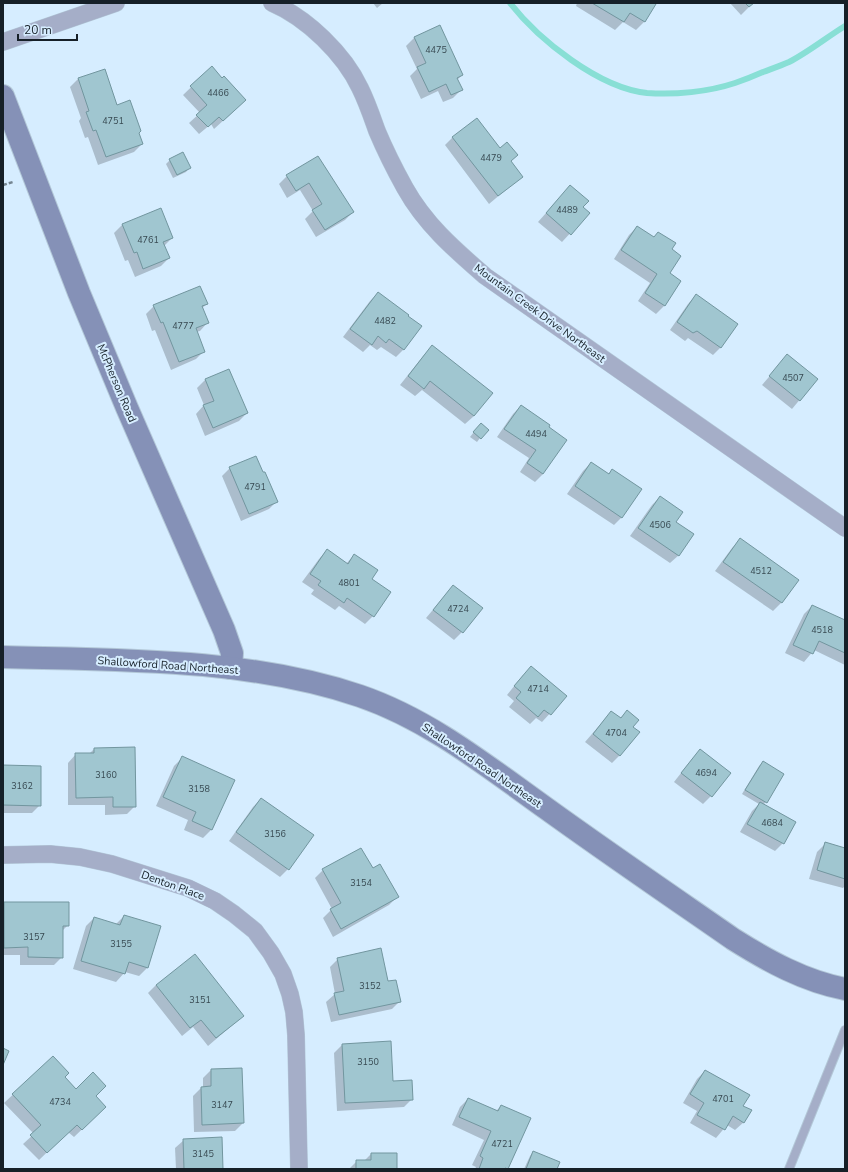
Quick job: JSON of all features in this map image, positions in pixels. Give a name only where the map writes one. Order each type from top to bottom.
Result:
[{"type":"main road","name":"McPherson Road","points":[[3,96],[84,306],[224,630],[232,653],[231,668]]},
{"type":"main road","name":"Shallowford Road Northeast","points":[[3,657],[104,659],[231,668],[307,681],[341,690],[380,704],[424,725],[466,751],[733,939],[766,959],[800,976],[845,989]]},
{"type":"street","points":[[3,42],[116,3]]},
{"type":"street","name":"Mountain Creek Drive Northeast","points":[[272,3],[297,17],[315,31],[330,45],[345,64],[360,87],[383,144],[406,190],[426,221],[447,243],[485,276],[845,528]]},
{"type":"street","name":"Denton Place","points":[[3,855],[50,854],[80,857],[112,864],[188,888],[215,901],[255,931],[271,953],[283,974],[294,1012],[296,1035],[298,1169]]},
{"type":"lane","points":[[789,1169],[845,1030]]},
{"type":"building","points":[[592,3],[656,4],[645,22],[630,13],[624,22]]},
{"type":"building","points":[[745,3],[754,3],[749,7]]},
{"type":"building","points":[[440,25],[463,75],[457,78],[463,90],[451,95],[446,84],[429,92],[417,67],[426,63],[414,37]]},
{"type":"building","points":[[212,66],[222,78],[224,76],[246,100],[223,121],[219,117],[208,127],[196,115],[207,105],[190,86]]},
{"type":"building","points":[[105,69],[117,105],[130,100],[141,131],[139,133],[143,144],[106,157],[96,130],[93,131],[86,112],[89,111],[78,78]]},
{"type":"building","points":[[477,118],[500,148],[507,142],[518,155],[511,161],[523,177],[498,196],[452,137]]},
{"type":"building","points":[[183,152],[191,168],[177,175],[169,159]]},
{"type":"building","points":[[318,156],[354,212],[325,230],[312,210],[322,204],[309,183],[296,191],[286,175]]},
{"type":"building","points":[[570,185],[589,201],[583,207],[590,213],[571,235],[546,213]]},
{"type":"building","points":[[161,208],[173,238],[163,242],[170,258],[143,269],[137,252],[134,253],[122,224]]},
{"type":"building","points":[[637,226],[654,237],[658,232],[676,243],[672,249],[681,256],[670,273],[681,281],[665,306],[645,293],[657,274],[621,250]]},
{"type":"building","points":[[200,286],[208,304],[202,306],[209,323],[196,328],[205,352],[179,362],[163,322],[161,323],[153,305]]},
{"type":"building","points":[[378,292],[422,326],[404,350],[389,339],[386,343],[378,336],[372,345],[350,329]]},
{"type":"building","points":[[696,294],[738,324],[721,348],[697,331],[693,333],[677,322]]},
{"type":"building","points":[[432,345],[493,393],[474,416],[430,381],[424,389],[408,376]]},
{"type":"building","points":[[787,354],[818,379],[800,401],[769,376]]},
{"type":"building","points":[[229,369],[248,413],[213,428],[203,405],[214,401],[205,379]]},
{"type":"building","points":[[521,405],[550,425],[549,427],[567,440],[543,474],[527,463],[536,450],[504,429]]},
{"type":"building","points":[[481,423],[489,430],[481,439],[473,432]]},
{"type":"building","points":[[256,456],[263,472],[265,472],[278,502],[249,514],[229,467]]},
{"type":"building","points":[[591,462],[609,474],[612,469],[642,489],[622,518],[575,486]]},
{"type":"building","points":[[660,496],[683,512],[676,522],[694,534],[679,556],[638,528]]},
{"type":"building","points":[[740,538],[799,580],[782,603],[723,562]]},
{"type":"building","points":[[327,549],[348,564],[354,554],[378,570],[372,579],[391,592],[374,617],[347,598],[344,603],[318,585],[321,581],[310,574]]},
{"type":"building","points":[[453,585],[483,608],[463,633],[433,610]]},
{"type":"building","points":[[812,605],[845,620],[845,653],[819,641],[813,654],[793,645]]},
{"type":"building","points":[[531,666],[567,696],[551,715],[544,710],[538,717],[516,698],[521,692],[514,686]]},
{"type":"building","points":[[627,710],[639,720],[633,727],[640,732],[620,756],[593,734],[611,711],[621,718]]},
{"type":"building","points":[[135,747],[136,807],[113,807],[113,797],[76,798],[75,753],[94,753],[94,748]]},
{"type":"building","points":[[700,749],[731,773],[712,797],[681,773]]},
{"type":"building","points":[[182,756],[235,780],[212,830],[192,821],[196,812],[163,797]]},
{"type":"building","points":[[763,761],[784,774],[767,803],[745,790]]},
{"type":"building","points":[[3,765],[41,766],[41,806],[3,805]]},
{"type":"building","points":[[261,798],[314,835],[289,870],[236,832]]},
{"type":"building","points":[[760,802],[796,822],[784,844],[747,824]]},
{"type":"building","points":[[825,842],[845,848],[845,879],[817,870]]},
{"type":"building","points":[[361,848],[373,868],[380,864],[399,897],[341,929],[330,909],[341,903],[322,869]]},
{"type":"building","points":[[4,902],[69,902],[69,926],[63,926],[63,958],[28,957],[28,947],[4,948]]},
{"type":"building","points":[[124,915],[161,926],[148,968],[129,962],[125,974],[81,961],[94,917],[120,925]]},
{"type":"building","points":[[381,948],[388,981],[396,980],[401,1002],[339,1015],[334,993],[344,991],[337,958]]},
{"type":"building","points":[[195,954],[244,1016],[216,1038],[201,1020],[190,1028],[156,985]]},
{"type":"building","points":[[391,1041],[393,1081],[412,1080],[413,1100],[345,1103],[342,1044]]},
{"type":"building","points":[[3,1048],[9,1051],[3,1065]]},
{"type":"building","points":[[53,1056],[69,1073],[65,1077],[76,1089],[93,1072],[106,1086],[96,1096],[106,1107],[82,1130],[77,1125],[47,1153],[30,1135],[41,1125],[12,1094]]},
{"type":"building","points":[[242,1068],[244,1123],[202,1125],[201,1087],[211,1086],[211,1069]]},
{"type":"building","points":[[705,1070],[750,1095],[743,1106],[752,1110],[744,1123],[733,1116],[725,1130],[697,1115],[704,1103],[690,1094]]},
{"type":"building","points":[[468,1098],[498,1111],[501,1105],[531,1118],[508,1169],[479,1169],[483,1158],[480,1156],[491,1131],[459,1117]]},
{"type":"building","points":[[222,1137],[223,1169],[184,1169],[183,1139]]},
{"type":"building","points":[[533,1151],[560,1162],[557,1169],[526,1169]]},
{"type":"building","points":[[371,1153],[397,1153],[397,1169],[356,1169],[356,1160],[371,1160]]},
{"type":"waterway","points":[[510,3],[537,32],[571,60],[609,82],[647,93],[669,94],[691,92],[714,89],[735,83],[789,62],[845,26]]}]
